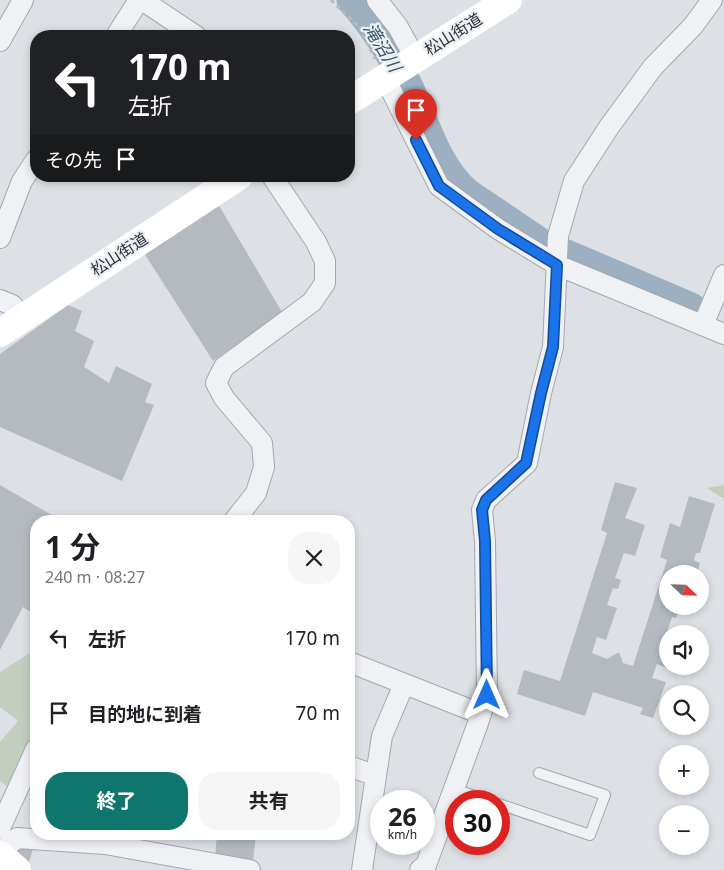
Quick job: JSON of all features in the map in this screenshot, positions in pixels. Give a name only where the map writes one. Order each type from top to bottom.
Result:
[{"type":"main road","name":"松山街道","points":[[355,97],[508,0]]},
{"type":"main road","name":"松山街道","points":[[0,334],[230,182]]},
{"type":"main road","points":[[0,853],[17,870]]},
{"type":"street","points":[[0,42],[23,0]]},
{"type":"street","points":[[120,30],[140,0],[187,30]]},
{"type":"street","points":[[377,0],[398,27],[400,68],[439,186],[498,229],[557,265],[724,334]]},
{"type":"street","points":[[420,870],[426,865],[487,695],[485,541],[482,510],[486,500],[526,463],[553,347],[558,236],[574,181],[652,67],[693,26],[712,0]]},
{"type":"street","points":[[0,238],[6,202],[30,169]]},
{"type":"street","points":[[239,515],[256,493],[264,467],[262,443],[224,398],[216,383],[224,367],[312,302],[325,283],[325,261],[316,242],[276,182]]},
{"type":"street","points":[[703,325],[724,275]]},
{"type":"street","points":[[0,300],[12,305],[23,318]]},
{"type":"street","points":[[355,664],[481,714]]},
{"type":"street","points":[[362,870],[382,736],[404,684]]},
{"type":"street","points":[[0,828],[30,762]]},
{"type":"street","points":[[355,768],[376,776]]},
{"type":"street","points":[[0,853],[17,838],[30,839]]},
{"type":"street","points":[[48,840],[95,843],[250,870]]},
{"type":"lane","points":[[510,808],[590,835],[605,795],[539,773]]},
{"type":"path","points":[[331,0],[400,68]]},
{"type":"green space","points":[[724,485],[724,499],[707,488]]},
{"type":"green space","points":[[30,653],[30,754],[10,789],[0,781],[0,742],[18,721],[0,707],[0,672]]},
{"type":"building","points":[[218,204],[282,312],[213,361],[144,253]]},
{"type":"building","points":[[68,305],[82,311],[75,331],[94,341],[84,367],[109,383],[116,366],[152,384],[145,402],[154,405],[122,481],[0,427],[0,354]]},
{"type":"building","points":[[615,482],[637,488],[625,518],[645,525],[635,556],[624,553],[615,578],[621,580],[618,589],[613,588],[607,605],[617,608],[606,640],[597,637],[592,653],[607,659],[619,652],[623,663],[633,666],[659,585],[659,615],[677,615],[676,618],[672,617],[669,625],[659,625],[659,665],[657,664],[652,678],[666,682],[665,685],[659,685],[659,701],[653,718],[640,714],[643,708],[593,692],[585,716],[517,694],[524,670],[560,681],[607,533],[601,530]]},
{"type":"building","points":[[0,485],[52,515],[30,515],[30,611],[23,607],[0,650]]},
{"type":"building","points":[[689,496],[715,504],[700,553],[696,553],[694,560],[700,563],[699,565],[665,565],[667,560],[660,557],[670,523],[680,527]]},
{"type":"building","points":[[216,840],[255,840],[253,861],[215,857]]},
{"type":"building","points":[[19,845],[33,849],[28,865],[16,857]]},
{"type":"waterway","name":"滝沼川","points":[[352,0],[390,52],[408,87],[432,143],[446,170],[455,182],[466,193],[546,247]]},
{"type":"waterway","name":"滝沼川","points":[[564,254],[691,308]]},
{"type":"route","points":[[416,140],[439,186],[498,229],[557,265],[553,347],[526,463],[486,500],[482,510],[485,541],[487,695]]}]
